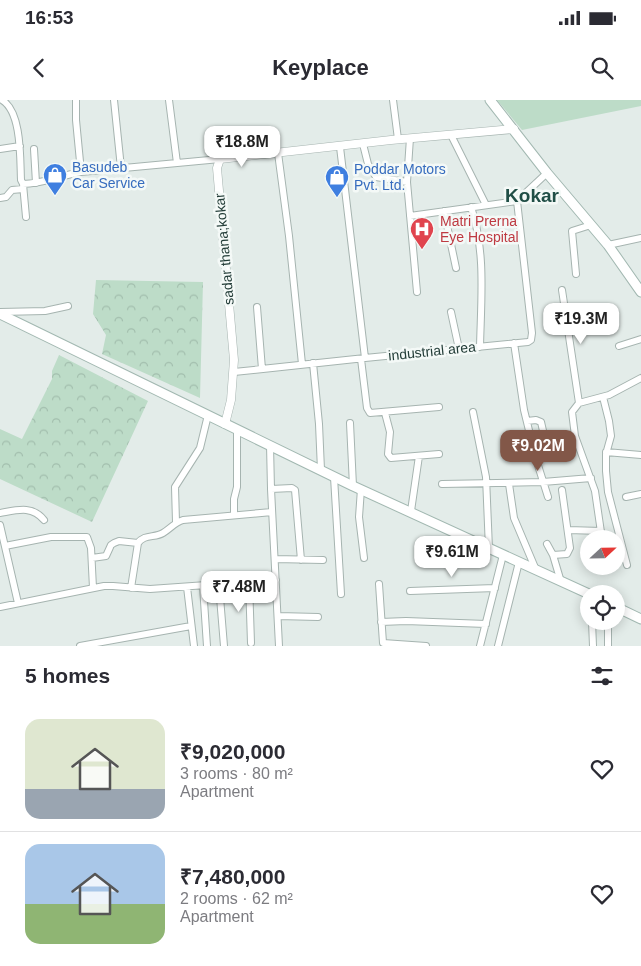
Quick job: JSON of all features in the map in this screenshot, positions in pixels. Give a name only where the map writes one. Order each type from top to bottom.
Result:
[{"type":"main road","points":[[490,100],[547,173],[608,245],[641,292]]},
{"type":"main road","points":[[0,313],[357,488],[411,511],[580,590]]},
{"type":"main road","points":[[625,611],[641,619]]},
{"type":"street","points":[[2,100],[12,112],[19,137],[21,180],[26,217]]},
{"type":"street","points":[[76,100],[81,172]]},
{"type":"street","points":[[114,100],[121,168]]},
{"type":"street","points":[[169,100],[176,163]]},
{"type":"street","points":[[393,100],[398,139]]},
{"type":"street","points":[[0,198],[6,197],[10,191],[23,186],[81,172],[220,160],[398,139],[514,129]]},
{"type":"street","points":[[451,135],[486,205]]},
{"type":"street","points":[[410,138],[407,182],[417,292]]},
{"type":"street","points":[[363,144],[368,164],[376,177],[407,182]]},
{"type":"street","points":[[0,149],[20,146]]},
{"type":"street","points":[[340,147],[368,411],[373,414],[439,407]]},
{"type":"street","points":[[34,149],[36,183]]},
{"type":"street","points":[[278,153],[289,236],[302,364]]},
{"type":"street","name":"sadar thana;kokar","points":[[220,160],[216,168],[234,372],[231,400],[225,424]]},
{"type":"street","points":[[410,216],[517,201],[547,173]]},
{"type":"street","name":"industrial area","points":[[234,372],[528,342],[532,337],[517,201]]},
{"type":"street","points":[[470,207],[476,222],[480,244],[480,347]]},
{"type":"street","points":[[444,211],[456,268]]},
{"type":"street","points":[[576,274],[572,231],[591,225]]},
{"type":"street","points":[[608,245],[641,238]]},
{"type":"street","points":[[562,290],[579,403]]},
{"type":"street","points":[[0,313],[45,311],[68,306]]},
{"type":"street","points":[[258,307],[262,369]]},
{"type":"street","points":[[451,312],[459,349]]},
{"type":"street","points":[[619,346],[641,339]]},
{"type":"street","points":[[514,343],[527,421],[548,497]]},
{"type":"street","points":[[313,363],[319,424],[320,470]]},
{"type":"street","points":[[601,530],[591,478],[575,436],[572,412],[579,403],[603,397],[641,378]]},
{"type":"street","points":[[603,397],[609,421],[610,436],[606,452],[608,492],[627,565]]},
{"type":"street","points":[[473,412],[487,484],[489,549]]},
{"type":"street","points":[[385,413],[390,432],[389,457],[439,454]]},
{"type":"street","points":[[176,522],[175,488],[200,448],[208,415]]},
{"type":"street","points":[[527,421],[536,420],[541,422],[549,457]]},
{"type":"street","points":[[350,422],[364,558]]},
{"type":"street","points":[[234,515],[234,499],[237,484],[237,430]]},
{"type":"street","points":[[270,445],[279,646]]},
{"type":"street","points":[[606,452],[641,455]]},
{"type":"street","points":[[411,511],[419,456]]},
{"type":"street","points":[[334,477],[340,594]]},
{"type":"street","points":[[442,484],[509,484],[591,478]]},
{"type":"street","points":[[509,484],[514,518],[536,570]]},
{"type":"street","points":[[271,489],[292,488],[295,490],[301,560]]},
{"type":"street","points":[[553,555],[564,555],[570,552],[562,490]]},
{"type":"street","points":[[626,497],[641,494]]},
{"type":"street","points":[[0,513],[29,510],[38,513],[44,520]]},
{"type":"street","points":[[131,588],[138,543],[144,537],[161,534],[176,522],[208,517],[272,512]]},
{"type":"street","points":[[0,525],[18,603]]},
{"type":"street","points":[[568,530],[580,530]]},
{"type":"street","points":[[5,546],[51,537],[86,536],[90,541],[93,588]]},
{"type":"street","points":[[92,558],[106,556],[111,545],[119,542],[138,543]]},
{"type":"street","points":[[547,544],[553,555],[561,582]]},
{"type":"street","points":[[480,646],[503,555]]},
{"type":"street","points":[[275,559],[323,560]]},
{"type":"street","points":[[498,646],[519,562]]},
{"type":"street","points":[[0,607],[93,588],[113,586],[150,589],[276,580]]},
{"type":"street","points":[[248,582],[251,644]]},
{"type":"street","points":[[219,584],[224,646]]},
{"type":"street","points":[[379,584],[383,643],[426,646]]},
{"type":"street","points":[[203,586],[207,646]]},
{"type":"street","points":[[186,587],[194,646]]},
{"type":"street","points":[[410,591],[495,588]]},
{"type":"street","points":[[278,616],[318,617]]},
{"type":"street","points":[[381,622],[486,624]]},
{"type":"street","points":[[80,646],[191,626]]},
{"type":"street","points":[[592,630],[593,646]]},
{"type":"street","points":[[608,630],[608,646]]},
{"type":"green space","points":[[497,100],[641,100],[641,106],[522,130]]},
{"type":"green space","points":[[96,280],[203,282],[200,398],[102,354],[106,335],[93,314]]},
{"type":"green space","points":[[59,355],[148,401],[92,522],[0,479],[0,429],[22,439],[52,379],[52,371]]},
{"type":"place","name":"Basudeb Car Service","points":[[55,196]]},
{"type":"place","name":"Poddar Motors Pvt. Ltd.","points":[[337,198]]},
{"type":"place","name":"Matri Prerna Eye Hospital","points":[[422,250]]},
{"type":"district","name":"Kokar","points":[[532,195]]}]
